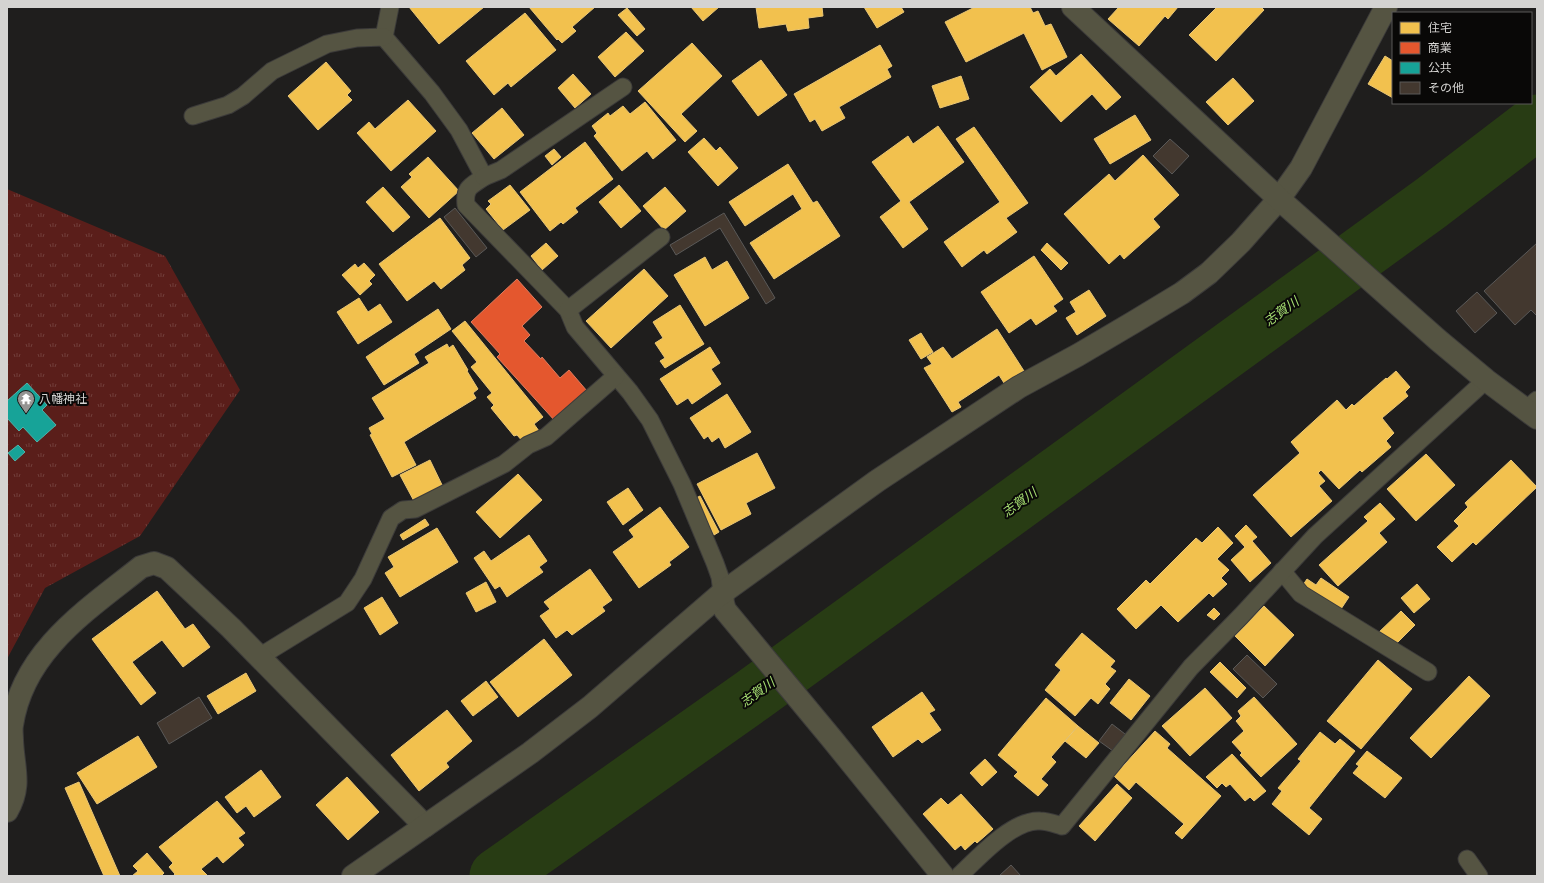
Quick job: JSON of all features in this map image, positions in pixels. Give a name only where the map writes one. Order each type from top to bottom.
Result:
[{"type":"street","points":[[1073,7],[1279,199],[1438,340],[1486,380],[1533,409]]},
{"type":"street","points":[[353,876],[530,753],[865,489],[1019,387],[1078,355],[1182,293],[1209,274],[1241,242],[1279,199],[1301,168],[1386,7]]},
{"type":"street","points":[[7,811],[13,801],[17,781],[12,749],[11,726],[18,700],[29,674],[48,647],[72,622],[141,567],[154,563],[167,568],[258,657],[425,826]]},
{"type":"street","points":[[724,601],[832,739],[943,876]]},
{"type":"lane","points":[[384,37],[390,7]]},
{"type":"lane","points":[[193,116],[228,105],[243,96],[272,71],[327,44],[357,38],[384,37]]},
{"type":"lane","points":[[384,37],[432,93],[459,130],[484,177]]},
{"type":"lane","points":[[623,87],[501,170],[484,177],[469,187],[465,195],[466,205],[568,310],[575,327],[630,392],[650,420],[682,484],[715,563],[720,577],[724,601]]},
{"type":"lane","points":[[568,310],[661,237]]},
{"type":"lane","points":[[258,657],[347,603],[363,579],[391,518],[403,510],[415,509],[504,464],[528,445],[546,437],[616,376]]},
{"type":"lane","points":[[959,876],[1007,834],[1024,823],[1040,820],[1062,826],[1191,666],[1241,616],[1315,536],[1486,380]]},
{"type":"lane","points":[[1282,571],[1301,594],[1428,672]]},
{"type":"lane","points":[[1466,859],[1478,876]]},
{"type":"green space","points":[[7,189],[165,256],[240,390],[140,536],[45,588],[7,659]]},
{"type":"building: 住宅","points":[[409,7],[484,7],[439,44]]},
{"type":"building: 住宅","points":[[529,7],[595,7],[572,27],[576,31],[562,43],[558,39],[557,40]]},
{"type":"building: 住宅","points":[[691,7],[719,7],[703,21]]},
{"type":"building: 住宅","points":[[756,7],[822,7],[823,16],[808,18],[809,28],[788,31],[786,24],[759,28]]},
{"type":"building: 住宅","points":[[864,7],[901,7],[904,12],[877,28]]},
{"type":"building: 住宅","points":[[975,7],[1030,7],[1033,13],[1038,11],[1045,26],[1051,24],[1067,57],[1042,70],[1024,33],[966,62],[945,22]]},
{"type":"building: 住宅","points":[[1119,7],[1178,7],[1168,19],[1165,16],[1139,46],[1108,19]]},
{"type":"building: 住宅","points":[[1217,7],[1261,7],[1264,10],[1216,61],[1189,35]]},
{"type":"building: 住宅","points":[[627,8],[645,29],[637,36],[618,15]]},
{"type":"building: 住宅","points":[[525,13],[556,50],[511,87],[508,83],[494,95],[466,61]]},
{"type":"building: 住宅","points":[[626,32],[644,51],[615,77],[598,57]]},
{"type":"building: 住宅","points":[[692,43],[722,76],[681,114],[697,131],[685,142],[638,91]]},
{"type":"building: 住宅","points":[[880,45],[892,66],[887,69],[891,77],[839,107],[845,118],[822,131],[815,119],[810,122],[794,94]]},
{"type":"building: 住宅","points":[[1081,54],[1121,97],[1106,110],[1092,94],[1061,122],[1030,87],[1050,69],[1056,76]]},
{"type":"building: 住宅","points":[[1385,56],[1392,60],[1392,97],[1368,84]]},
{"type":"building: 住宅","points":[[761,60],[787,95],[758,116],[732,81]]},
{"type":"building: 住宅","points":[[326,62],[351,91],[347,95],[352,100],[318,130],[288,96]]},
{"type":"building: 住宅","points":[[573,74],[591,94],[575,108],[558,88]]},
{"type":"building: 住宅","points":[[961,76],[969,99],[940,108],[932,86]]},
{"type":"building: 住宅","points":[[1233,78],[1254,101],[1228,125],[1206,102]]},
{"type":"building: 住宅","points":[[408,100],[436,131],[391,171],[357,133],[369,122],[375,129]]},
{"type":"building: 住宅","points":[[645,102],[676,140],[653,159],[647,151],[622,171],[594,136],[597,133],[592,126],[608,113],[610,116],[623,106],[630,114]]},
{"type":"building: 住宅","points":[[502,108],[524,135],[494,159],[472,133]]},
{"type":"building: 住宅","points":[[1135,115],[1151,140],[1110,164],[1094,139]]},
{"type":"building: 住宅","points":[[938,126],[964,162],[909,202],[928,229],[903,248],[880,217],[901,201],[872,162],[908,136],[913,144]]},
{"type":"building: 住宅","points":[[974,127],[1028,203],[1006,218],[1017,232],[987,254],[984,250],[962,267],[944,242],[1000,202],[956,139]]},
{"type":"building: 住宅","points":[[704,138],[716,151],[720,147],[738,168],[718,186],[688,152]]},
{"type":"building: 住宅","points":[[585,142],[613,179],[575,208],[578,212],[563,224],[561,222],[550,231],[520,192]]},
{"type":"building: 住宅","points":[[554,149],[561,157],[552,165],[545,156]]},
{"type":"building: 住宅","points":[[1143,155],[1179,195],[1153,219],[1160,227],[1124,259],[1120,254],[1109,264],[1064,214],[1109,174],[1115,181]]},
{"type":"building: 住宅","points":[[428,157],[459,191],[429,218],[401,187],[412,177],[409,174]]},
{"type":"building: 住宅","points":[[788,164],[813,203],[817,201],[840,236],[774,279],[750,243],[802,209],[793,194],[745,226],[729,202]]},
{"type":"building: 住宅","points":[[510,185],[530,210],[503,230],[486,209],[491,204],[488,201]]},
{"type":"building: 住宅","points":[[619,185],[641,211],[621,228],[599,202]]},
{"type":"building: 住宅","points":[[383,187],[410,217],[393,232],[366,202]]},
{"type":"building: 住宅","points":[[665,187],[686,211],[664,230],[643,206]]},
{"type":"building: 住宅","points":[[440,218],[470,258],[462,265],[465,270],[441,289],[434,281],[407,301],[379,264]]},
{"type":"building: 住宅","points":[[546,243],[558,256],[542,270],[531,256]]},
{"type":"building: 住宅","points":[[1047,243],[1068,263],[1061,270],[1041,250]]},
{"type":"building: 住宅","points":[[1034,256],[1063,299],[1053,306],[1057,311],[1036,325],[1031,318],[1009,333],[981,292]]},
{"type":"building: 住宅","points":[[705,257],[712,270],[727,261],[749,298],[705,326],[674,275]]},
{"type":"building: 住宅","points":[[364,263],[375,275],[369,281],[372,284],[360,295],[342,275],[355,264],[358,268]]},
{"type":"building: 住宅","points":[[644,269],[668,296],[611,348],[586,321]]},
{"type":"building: 住宅","points":[[1089,290],[1106,316],[1077,335],[1066,318],[1076,312],[1070,302]]},
{"type":"building: 住宅","points":[[359,298],[368,312],[380,304],[392,322],[358,344],[337,312]]},
{"type":"building: 住宅","points":[[680,305],[704,344],[665,368],[660,361],[665,358],[655,343],[663,338],[653,322]]},
{"type":"building: 住宅","points":[[438,309],[451,329],[414,354],[419,363],[384,385],[366,357]]},
{"type":"building: 住宅","points":[[465,321],[543,417],[534,424],[539,431],[524,443],[517,435],[514,436],[491,408],[494,405],[487,397],[492,393],[471,367],[477,362],[452,331]]},
{"type":"building: 住宅","points":[[997,329],[1024,371],[1004,383],[999,375],[958,402],[961,407],[952,412],[924,368],[932,364],[927,357],[943,347],[952,359]]},
{"type":"building: 住宅","points":[[921,333],[933,352],[921,359],[909,340]]},
{"type":"building: 住宅","points":[[447,344],[449,348],[453,345],[468,370],[467,371],[478,389],[473,393],[476,398],[404,442],[416,465],[392,477],[370,435],[372,434],[369,428],[385,419],[372,398],[429,363],[425,357]]},
{"type":"building: 住宅","points":[[710,347],[720,363],[711,369],[721,384],[692,404],[688,398],[677,405],[660,379]]},
{"type":"building: 住宅","points":[[1396,371],[1410,387],[1405,392],[1408,396],[1382,418],[1394,433],[1386,441],[1391,447],[1362,472],[1360,470],[1339,489],[1321,470],[1318,473],[1325,481],[1319,486],[1332,501],[1291,537],[1253,495],[1300,453],[1291,442],[1337,400],[1346,410],[1352,404],[1354,406]]},
{"type":"building: 住宅","points":[[727,394],[751,432],[725,448],[719,437],[712,442],[708,436],[704,439],[690,418]]},
{"type":"building: 住宅","points":[[757,453],[775,488],[746,503],[751,514],[721,530],[697,484]]},
{"type":"building: 住宅","points":[[1426,454],[1455,485],[1416,521],[1387,489]]},
{"type":"building: 住宅","points":[[430,460],[444,489],[415,503],[400,475]]},
{"type":"building: 住宅","points":[[1511,460],[1537,487],[1476,545],[1473,542],[1452,562],[1437,547],[1459,526],[1454,521],[1468,507],[1465,503]]},
{"type":"building: 住宅","points":[[518,474],[542,500],[500,538],[476,512]]},
{"type":"building: 住宅","points":[[628,488],[643,510],[623,525],[607,502]]},
{"type":"building: 住宅","points":[[700,496],[719,532],[714,535],[696,498]]},
{"type":"building: 住宅","points":[[1380,503],[1395,519],[1379,533],[1387,542],[1338,586],[1319,565],[1368,521],[1364,517]]},
{"type":"building: 住宅","points":[[660,507],[689,547],[669,562],[671,565],[639,588],[613,552],[634,537],[629,530]]},
{"type":"building: 住宅","points":[[425,519],[429,525],[403,540],[400,535]]},
{"type":"building: 住宅","points":[[1246,525],[1257,537],[1252,541],[1271,563],[1250,582],[1231,560],[1245,547],[1235,536]]},
{"type":"building: 住宅","points":[[1218,527],[1233,543],[1217,559],[1229,570],[1221,578],[1227,584],[1213,597],[1209,593],[1178,622],[1161,605],[1136,629],[1117,609],[1146,580],[1150,584],[1196,538],[1202,543]]},
{"type":"building: 住宅","points":[[437,528],[458,562],[400,597],[385,573],[394,567],[388,557]]},
{"type":"building: 住宅","points":[[529,535],[547,561],[539,567],[543,572],[507,597],[500,586],[495,589],[474,558],[484,551],[491,561]]},
{"type":"building: 住宅","points":[[590,569],[612,600],[602,607],[605,611],[572,635],[567,630],[556,638],[540,616],[550,609],[544,602]]},
{"type":"building: 住宅","points":[[1321,578],[1349,597],[1341,609],[1303,585],[1307,579],[1316,585]]},
{"type":"building: 住宅","points":[[486,582],[496,602],[476,612],[466,593]]},
{"type":"building: 住宅","points":[[1417,584],[1430,599],[1414,613],[1401,598]]},
{"type":"building: 住宅","points":[[157,591],[185,629],[193,624],[210,647],[183,667],[162,640],[132,662],[156,693],[141,705],[92,639]]},
{"type":"building: 住宅","points":[[382,597],[398,623],[380,635],[364,608]]},
{"type":"building: 住宅","points":[[1264,606],[1294,635],[1265,666],[1235,636]]},
{"type":"building: 住宅","points":[[1214,608],[1220,614],[1214,620],[1207,615]]},
{"type":"building: 住宅","points":[[1401,611],[1415,625],[1392,648],[1377,634]]},
{"type":"building: 住宅","points":[[1082,633],[1115,661],[1110,667],[1116,671],[1105,684],[1110,689],[1098,704],[1091,698],[1075,716],[1045,690],[1061,670],[1055,665]]},
{"type":"building: 住宅","points":[[544,639],[572,675],[518,717],[490,682]]},
{"type":"building: 住宅","points":[[1378,660],[1412,689],[1361,749],[1327,721]]},
{"type":"building: 住宅","points":[[1220,662],[1246,688],[1237,698],[1210,672]]},
{"type":"building: 住宅","points":[[246,673],[256,691],[218,714],[207,696]]},
{"type":"building: 住宅","points":[[1469,676],[1490,696],[1431,758],[1410,738]]},
{"type":"building: 住宅","points":[[1129,679],[1150,696],[1131,720],[1110,703]]},
{"type":"building: 住宅","points":[[486,681],[498,697],[473,716],[461,701]]},
{"type":"building: 住宅","points":[[1205,688],[1232,718],[1190,756],[1162,726]]},
{"type":"building: 住宅","points":[[922,692],[935,710],[929,713],[941,730],[922,743],[918,739],[893,757],[872,727]]},
{"type":"building: 住宅","points":[[1254,697],[1297,744],[1261,777],[1240,755],[1242,753],[1232,742],[1244,731],[1236,721],[1241,716],[1238,711]]},
{"type":"building: 住宅","points":[[1046,698],[1078,726],[1051,757],[1056,762],[1041,779],[1048,785],[1038,796],[1014,776],[1018,772],[998,755]]},
{"type":"building: 住宅","points":[[447,710],[472,741],[446,763],[449,767],[419,791],[391,755]]},
{"type":"building: 住宅","points":[[1078,726],[1099,743],[1086,758],[1065,741]]},
{"type":"building: 住宅","points":[[1155,731],[1170,744],[1167,748],[1221,796],[1182,839],[1175,833],[1184,824],[1136,782],[1129,790],[1114,776]]},
{"type":"building: 住宅","points":[[1320,732],[1335,744],[1340,739],[1355,751],[1309,808],[1322,819],[1309,835],[1272,804],[1282,791],[1278,788],[1301,761],[1298,759]]},
{"type":"building: 住宅","points":[[138,736],[157,767],[97,804],[77,773]]},
{"type":"building: 住宅","points":[[1367,751],[1402,778],[1385,798],[1353,773],[1359,766],[1356,764]]},
{"type":"building: 住宅","points":[[1232,754],[1266,791],[1254,801],[1250,797],[1245,801],[1230,784],[1226,787],[1222,783],[1217,788],[1206,777]]},
{"type":"building: 住宅","points":[[985,759],[997,772],[982,786],[970,773]]},
{"type":"building: 住宅","points":[[261,770],[281,797],[254,817],[246,806],[237,813],[225,797]]},
{"type":"building: 住宅","points":[[347,777],[379,812],[348,840],[316,805]]},
{"type":"building: 住宅","points":[[79,782],[120,876],[104,876],[65,788]]},
{"type":"building: 住宅","points":[[1117,784],[1132,798],[1095,841],[1079,826]]},
{"type":"building: 住宅","points":[[961,794],[993,829],[977,843],[975,841],[965,850],[961,845],[955,850],[923,814],[941,798],[948,805]]},
{"type":"building: 住宅","points":[[217,801],[245,833],[238,838],[244,845],[223,863],[217,856],[201,869],[208,876],[173,876],[175,874],[169,867],[173,863],[159,847]]},
{"type":"building: 住宅","points":[[147,853],[164,873],[161,876],[132,876],[138,871],[133,866]]},
{"type":"building: 商業","points":[[517,279],[542,307],[522,326],[530,335],[524,341],[541,359],[542,357],[560,378],[569,370],[587,391],[555,421],[497,357],[500,354],[471,322]]},
{"type":"building: 公共","name":"八幡神社","points":[[27,383],[47,405],[42,410],[56,425],[37,442],[23,427],[19,431],[7,418],[7,401]]},
{"type":"building: 公共","points":[[18,445],[25,452],[15,461],[8,453]]},
{"type":"building: その他","points":[[1170,139],[1189,156],[1172,174],[1153,156]]},
{"type":"building: その他","points":[[455,208],[487,248],[476,257],[444,217]]},
{"type":"building: その他","points":[[724,213],[775,298],[766,304],[720,228],[676,255],[670,245]]},
{"type":"building: その他","points":[[1537,243],[1537,316],[1531,310],[1515,325],[1484,291]]},
{"type":"building: その他","points":[[1477,292],[1497,313],[1475,333],[1456,311]]},
{"type":"building: その他","points":[[1247,655],[1277,684],[1263,698],[1233,669]]},
{"type":"building: その他","points":[[199,697],[212,718],[169,744],[157,723]]},
{"type":"building: その他","points":[[1112,724],[1125,734],[1113,751],[1099,741]]},
{"type":"building: その他","points":[[1011,865],[1021,876],[999,876]]},
{"type":"waterway","name":"志賀川","points":[[497,876],[753,695],[1431,203],[1537,122]]},
{"type":"place","name":"八幡神社","points":[[26,414]]}]
